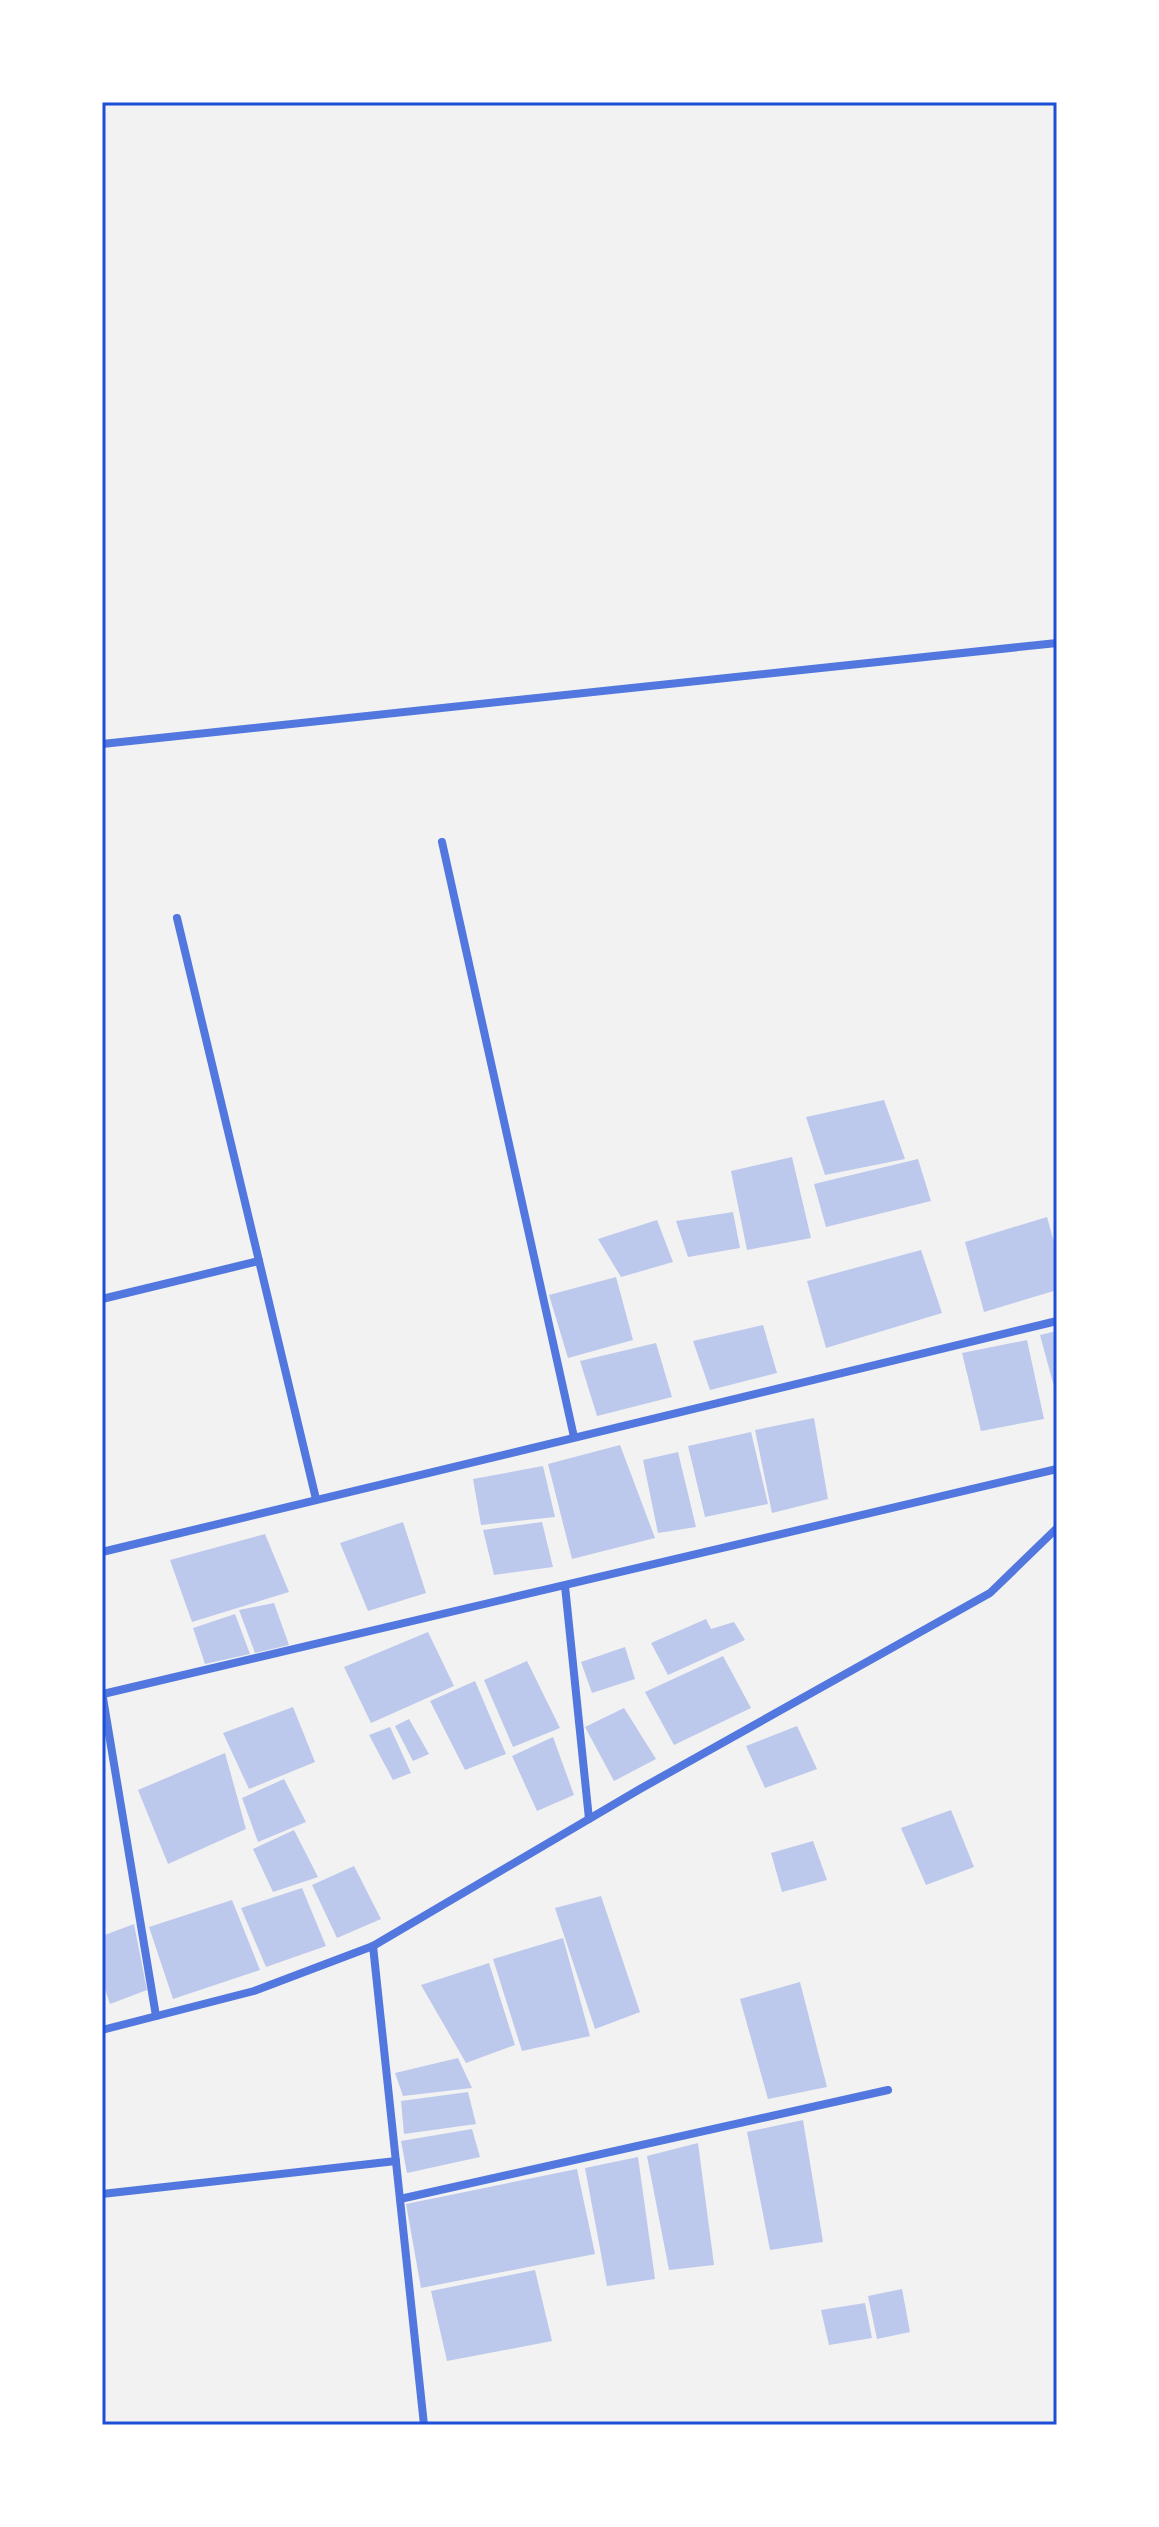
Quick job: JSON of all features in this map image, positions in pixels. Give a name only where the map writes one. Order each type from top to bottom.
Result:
[{"type":"street","points":[[102,744],[1057,643]]},
{"type":"street","points":[[442,842],[574,1437]]},
{"type":"street","points":[[177,918],[316,1499]]},
{"type":"street","points":[[102,1299],[259,1261]]},
{"type":"street","points":[[102,1552],[1057,1321]]},
{"type":"street","points":[[156,2016],[102,1693],[1057,1469]]},
{"type":"street","points":[[102,2030],[254,1991],[373,1946],[589,1819],[990,1593],[1057,1528]]},
{"type":"street","points":[[565,1586],[589,1819]]},
{"type":"street","points":[[373,1946],[424,2425]]},
{"type":"street","points":[[400,2199],[888,2090]]},
{"type":"street","points":[[102,2194],[396,2161]]},
{"type":"building","points":[[884,1100],[905,1159],[825,1175],[806,1117]]},
{"type":"building","points":[[792,1157],[811,1238],[747,1250],[731,1171]]},
{"type":"building","points":[[918,1159],[931,1201],[826,1227],[814,1184]]},
{"type":"building","points":[[733,1212],[740,1248],[688,1257],[676,1221]]},
{"type":"building","points":[[1047,1217],[1057,1253],[1057,1290],[984,1312],[965,1242]]},
{"type":"building","points":[[657,1220],[673,1262],[621,1277],[598,1239]]},
{"type":"building","points":[[921,1250],[942,1313],[826,1348],[807,1281]]},
{"type":"building","points":[[616,1277],[633,1340],[568,1358],[549,1295]]},
{"type":"building","points":[[763,1325],[777,1373],[710,1390],[693,1341]]},
{"type":"building","points":[[1057,1331],[1057,1393],[1056,1394],[1040,1335]]},
{"type":"building","points":[[1027,1340],[1044,1419],[981,1431],[962,1353]]},
{"type":"building","points":[[656,1343],[672,1397],[597,1416],[580,1361]]},
{"type":"building","points":[[814,1418],[828,1499],[772,1513],[755,1430]]},
{"type":"building","points":[[751,1432],[768,1504],[705,1517],[688,1446]]},
{"type":"building","points":[[620,1445],[655,1538],[572,1559],[548,1464]]},
{"type":"building","points":[[678,1452],[696,1527],[658,1533],[643,1460]]},
{"type":"building","points":[[543,1466],[555,1517],[481,1525],[473,1479]]},
{"type":"building","points":[[403,1522],[426,1593],[368,1611],[340,1543]]},
{"type":"building","points":[[542,1522],[553,1567],[494,1575],[483,1530]]},
{"type":"building","points":[[265,1534],[289,1592],[192,1622],[170,1560]]},
{"type":"building","points":[[274,1603],[289,1645],[255,1653],[239,1610]]},
{"type":"building","points":[[235,1614],[250,1654],[205,1664],[193,1628]]},
{"type":"building","points":[[706,1619],[711,1629],[734,1622],[745,1640],[668,1675],[651,1643]]},
{"type":"building","points":[[428,1632],[454,1686],[371,1723],[344,1667]]},
{"type":"building","points":[[625,1647],[635,1679],[592,1693],[581,1662]]},
{"type":"building","points":[[723,1656],[751,1708],[674,1745],[645,1692]]},
{"type":"building","points":[[527,1661],[560,1728],[513,1747],[484,1680]]},
{"type":"building","points":[[475,1681],[506,1754],[465,1770],[430,1701]]},
{"type":"building","points":[[293,1707],[315,1762],[249,1789],[223,1733]]},
{"type":"building","points":[[624,1708],[656,1759],[614,1781],[585,1727]]},
{"type":"building","points":[[409,1719],[429,1754],[413,1761],[395,1726]]},
{"type":"building","points":[[797,1726],[817,1769],[765,1788],[746,1746]]},
{"type":"building","points":[[390,1727],[411,1773],[393,1780],[369,1735]]},
{"type":"building","points":[[553,1737],[574,1795],[537,1811],[512,1756]]},
{"type":"building","points":[[225,1753],[246,1829],[168,1864],[138,1790]]},
{"type":"building","points":[[284,1779],[306,1822],[258,1842],[242,1798]]},
{"type":"building","points":[[951,1810],[974,1867],[926,1885],[901,1828]]},
{"type":"building","points":[[294,1830],[318,1877],[273,1892],[253,1849]]},
{"type":"building","points":[[813,1841],[827,1880],[782,1892],[771,1853]]},
{"type":"building","points":[[354,1866],[381,1919],[337,1938],[312,1885]]},
{"type":"building","points":[[302,1888],[326,1946],[266,1967],[241,1908]]},
{"type":"building","points":[[601,1896],[640,2012],[595,2029],[555,1908]]},
{"type":"building","points":[[232,1900],[260,1970],[173,1999],[149,1927]]},
{"type":"building","points":[[134,1924],[147,1990],[110,2004],[102,1980],[102,1936]]},
{"type":"building","points":[[563,1938],[590,2036],[522,2051],[493,1959]]},
{"type":"building","points":[[489,1963],[515,2045],[466,2063],[421,1985]]},
{"type":"building","points":[[800,1982],[827,2087],[768,2099],[740,1999]]},
{"type":"building","points":[[458,2058],[472,2088],[403,2096],[395,2073]]},
{"type":"building","points":[[468,2092],[476,2124],[404,2134],[401,2101]]},
{"type":"building","points":[[803,2120],[823,2242],[770,2250],[747,2132]]},
{"type":"building","points":[[472,2129],[480,2157],[407,2173],[401,2141]]},
{"type":"building","points":[[698,2143],[714,2265],[669,2270],[647,2156]]},
{"type":"building","points":[[638,2157],[655,2279],[607,2286],[585,2168]]},
{"type":"building","points":[[577,2169],[595,2254],[421,2288],[406,2204]]},
{"type":"building","points":[[535,2270],[552,2341],[447,2361],[431,2291]]},
{"type":"building","points":[[902,2289],[910,2332],[877,2339],[868,2296]]},
{"type":"building","points":[[865,2303],[872,2338],[829,2345],[821,2310]]}]
